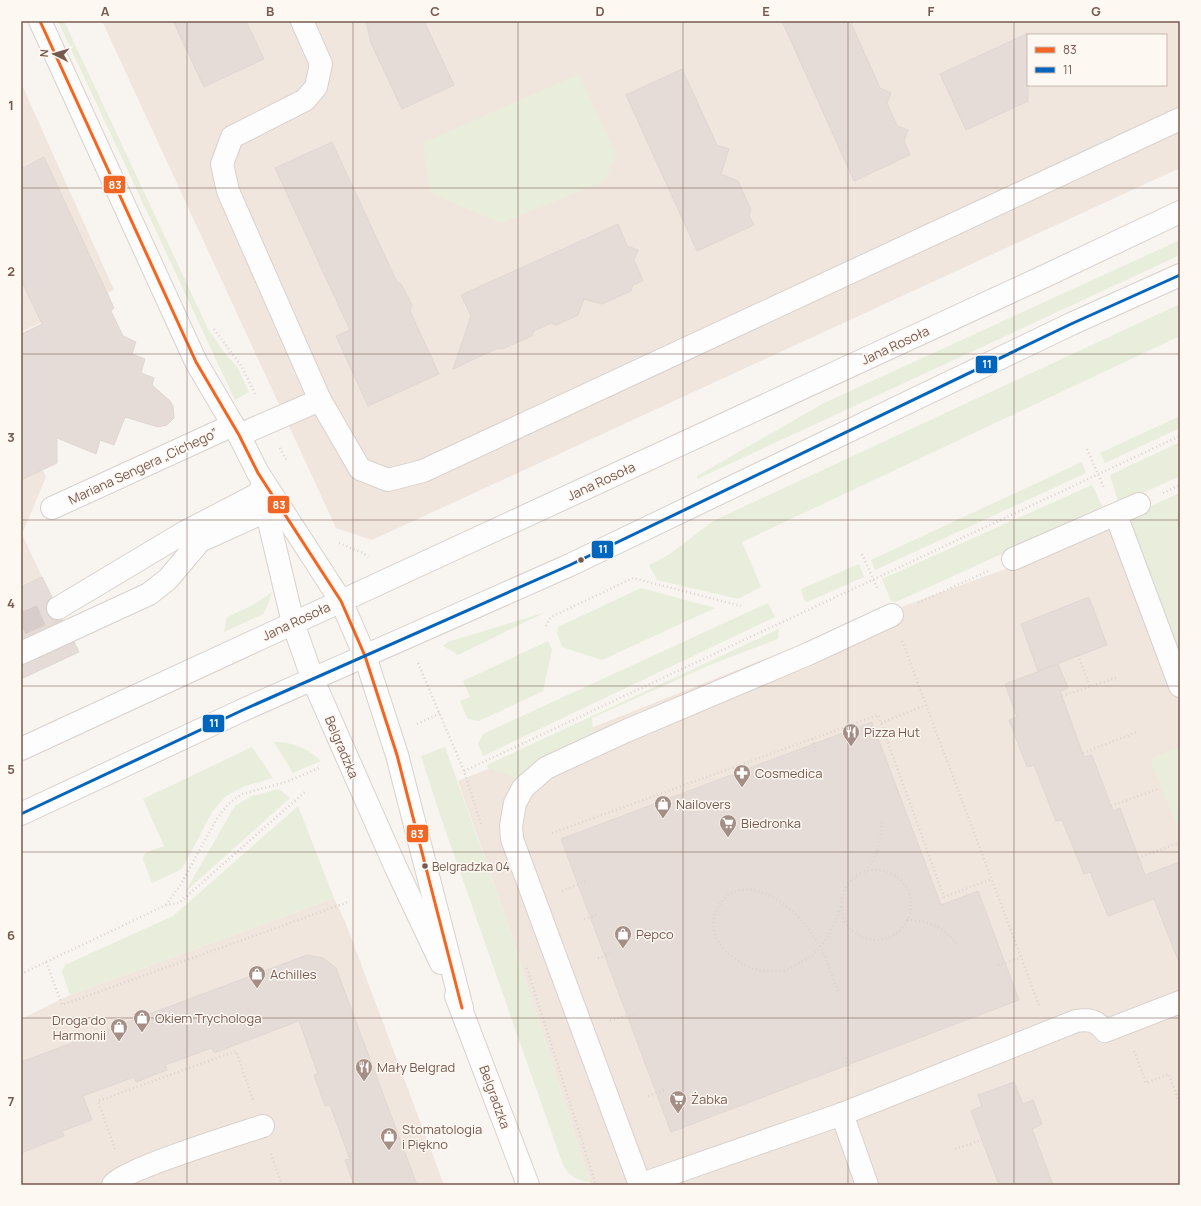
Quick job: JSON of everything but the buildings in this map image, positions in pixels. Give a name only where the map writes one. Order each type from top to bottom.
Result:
[{"type":"street","name":"Belgradzka","points":[[40,21],[196,362],[236,430],[262,492],[293,623],[313,680],[396,868],[462,1008],[528,1185]]},
{"type":"street","points":[[302,21],[321,64],[316,87],[305,100],[232,137],[222,164],[228,191],[320,400],[360,468],[388,480],[423,471],[1180,119]]},
{"type":"street","name":"Jana Rosoła","points":[[21,749],[1180,212]]},
{"type":"street","points":[[21,814],[239,712],[570,564],[1071,324],[1180,275]]},
{"type":"street","name":"Mariana Sengera „Cichego”","points":[[52,508],[236,430],[269,422],[320,400]]},
{"type":"street","name":"Belgradzka","points":[[262,492],[341,600],[365,656],[402,773],[462,1008]]},
{"type":"street","points":[[58,608],[162,545],[262,492]]},
{"type":"street","points":[[21,653],[149,594],[168,579],[200,541],[262,492]]},
{"type":"street","points":[[1013,559],[1139,504]]},
{"type":"street","points":[[1116,515],[1180,686]]},
{"type":"street","points":[[162,545],[176,569]]},
{"type":"street","points":[[892,615],[808,654],[626,731],[546,768],[523,788],[515,803],[511,826],[512,839],[640,1185],[842,1114],[1076,1021],[1091,1019],[1100,1025],[1114,1027],[1180,1002]]},
{"type":"street","points":[[842,1114],[868,1185]]},
{"type":"street","points":[[119,1180],[141,1168],[263,1126]]},
{"type":"path","points":[[252,389],[288,464]]},
{"type":"path","points":[[464,771],[1098,473],[1180,436]]},
{"type":"path","points":[[1087,450],[1116,515]]},
{"type":"path","points":[[336,542],[363,553],[371,559]]},
{"type":"path","points":[[862,554],[892,615],[1049,1033]]},
{"type":"path","points":[[892,615],[1013,559]]},
{"type":"path","points":[[546,626],[551,617],[633,578],[741,606]]},
{"type":"path","points":[[1078,656],[1090,687]]},
{"type":"path","points":[[1062,696],[1116,678]]},
{"type":"path","points":[[881,723],[926,705]]},
{"type":"path","points":[[414,726],[440,714]]},
{"type":"path","points":[[552,833],[878,715],[944,897],[992,879]]},
{"type":"path","points":[[1083,753],[1137,732]]},
{"type":"path","points":[[812,739],[816,753]]},
{"type":"path","points":[[166,905],[180,884],[216,820],[228,804],[242,794],[286,782],[325,765]]},
{"type":"path","points":[[1111,806],[1158,789]]},
{"type":"path","points":[[21,974],[166,905],[179,903],[306,791]]},
{"type":"path","points":[[864,872],[875,858],[881,843],[882,820]]},
{"type":"path","points":[[1138,858],[1179,843],[1180,846]]},
{"type":"path","points":[[876,870],[887,872],[897,877],[905,885],[910,896],[911,908],[907,920],[892,936],[881,939],[870,939],[859,935],[850,928],[844,919],[841,908],[842,896],[846,885],[854,877],[864,872],[876,870]]},
{"type":"path","points":[[838,991],[821,948],[791,909],[768,895],[754,890],[739,890],[725,897],[715,910],[712,926],[716,938],[726,952],[744,965],[763,972],[785,971],[807,959],[821,948],[841,908]]},
{"type":"path","points":[[46,962],[62,1005],[348,902]]},
{"type":"path","points":[[584,919],[596,915]]},
{"type":"path","points":[[907,920],[921,920],[936,925],[952,938],[958,946]]},
{"type":"path","points":[[598,958],[610,954]]},
{"type":"path","points":[[998,965],[1021,958]]},
{"type":"path","points":[[1114,1027],[1146,1083],[1169,1074],[1180,1105]]},
{"type":"path","points":[[119,1180],[98,1101],[236,1051],[282,1185]]},
{"type":"path","points":[[845,1058],[850,1073]]},
{"type":"path","points":[[648,1096],[664,1090]]},
{"type":"path","points":[[955,1149],[982,1140]]},
{"type":"path","points":[[594,1180],[596,1185]]},
{"type":"shaded area","points":[[102,21],[1180,21],[1180,168],[372,540],[336,528]]},
{"type":"shaded area","points":[[21,83],[114,290],[21,332]]},
{"type":"shaded area","points":[[21,423],[46,477],[22,534],[42,577],[21,587]]},
{"type":"shaded area","points":[[1180,493],[1180,1185],[591,1185],[506,918],[458,781],[830,633],[1090,538],[1125,518]]},
{"type":"shaded area","points":[[334,898],[346,924],[444,1185],[21,1185],[21,1019],[70,995]]},
{"type":"green space","points":[[58,21],[64,21],[208,329],[223,351],[237,367],[249,392],[235,400]]},
{"type":"green space","points":[[579,74],[616,155],[604,181],[502,223],[430,193],[423,143]]},
{"type":"green space","points":[[1180,240],[1180,255],[697,479],[697,476],[824,403]]},
{"type":"green space","points":[[1180,304],[1180,336],[742,542],[761,587],[738,599],[657,580],[649,565],[670,554],[713,521]]},
{"type":"green space","points":[[1180,416],[1180,428],[1105,463],[1100,453]]},
{"type":"green space","points":[[1180,442],[1180,476],[1119,504],[1110,475]]},
{"type":"green space","points":[[1082,462],[1086,473],[875,570],[871,560]]},
{"type":"green space","points":[[1092,485],[1103,508],[896,602],[891,601],[882,579]]},
{"type":"green space","points":[[1180,493],[1180,662],[1125,518]]},
{"type":"green space","points":[[859,564],[864,577],[807,602],[804,600],[801,589]]},
{"type":"green space","points":[[641,588],[715,608],[602,660],[562,647],[557,633],[558,627]]},
{"type":"green space","points":[[272,592],[263,614],[224,632],[227,617],[255,604]]},
{"type":"green space","points":[[768,603],[775,617],[483,756],[478,744],[483,734]]},
{"type":"green space","points":[[546,612],[458,655],[443,646],[448,642]]},
{"type":"green space","points":[[779,629],[778,639],[710,665],[592,718],[593,733],[536,762],[516,778],[488,768],[487,765]]},
{"type":"green space","points":[[548,641],[552,650],[543,691],[479,721],[468,719],[460,701],[470,697],[463,681]]},
{"type":"green space","points":[[274,742],[287,743],[305,749],[321,761],[293,773]]},
{"type":"green space","points":[[1180,746],[1180,822],[1176,824],[1150,759]]},
{"type":"green space","points":[[252,747],[273,778],[245,786],[226,796],[212,812],[182,869],[152,883],[143,859],[145,853],[164,846],[143,799]]},
{"type":"green space","points":[[445,747],[506,918],[590,1182],[574,1177],[563,1165],[439,812],[421,756]]},
{"type":"green space","points":[[279,789],[290,798],[185,892],[235,806],[252,796]]},
{"type":"green space","points":[[298,806],[334,898],[70,995],[62,972],[65,965],[173,916]]},
{"type":"tunnel","points":[[21,624],[58,608]]},
{"type":"transit line","name":"83","points":[[40,21],[196,362],[239,435],[258,473],[341,601],[365,656],[397,755],[462,1008]]},
{"type":"transit line","name":"11","points":[[21,814],[245,709],[570,565],[1071,324],[1180,275]]},
{"type":"place","name":"Pizza Hut","points":[[851,747]]},
{"type":"place","name":"Cosmedica","points":[[742,788]]},
{"type":"place","name":"Nailovers","points":[[663,819]]},
{"type":"place","name":"Biedronka","points":[[728,838]]},
{"type":"place","name":"Belgradzka 04","points":[[425,866]]},
{"type":"place","name":"Pepco","points":[[623,949]]},
{"type":"place","name":"Achilles","points":[[257,989]]},
{"type":"place","name":"Okiem Trychologa","points":[[142,1033]]},
{"type":"place","name":"Droga do Harmonii","points":[[119,1042]]},
{"type":"place","name":"Mały Belgrad","points":[[364,1082]]},
{"type":"place","name":"Żabka","points":[[678,1114]]},
{"type":"place","name":"Stomatologia i Piękno","points":[[389,1151]]}]
